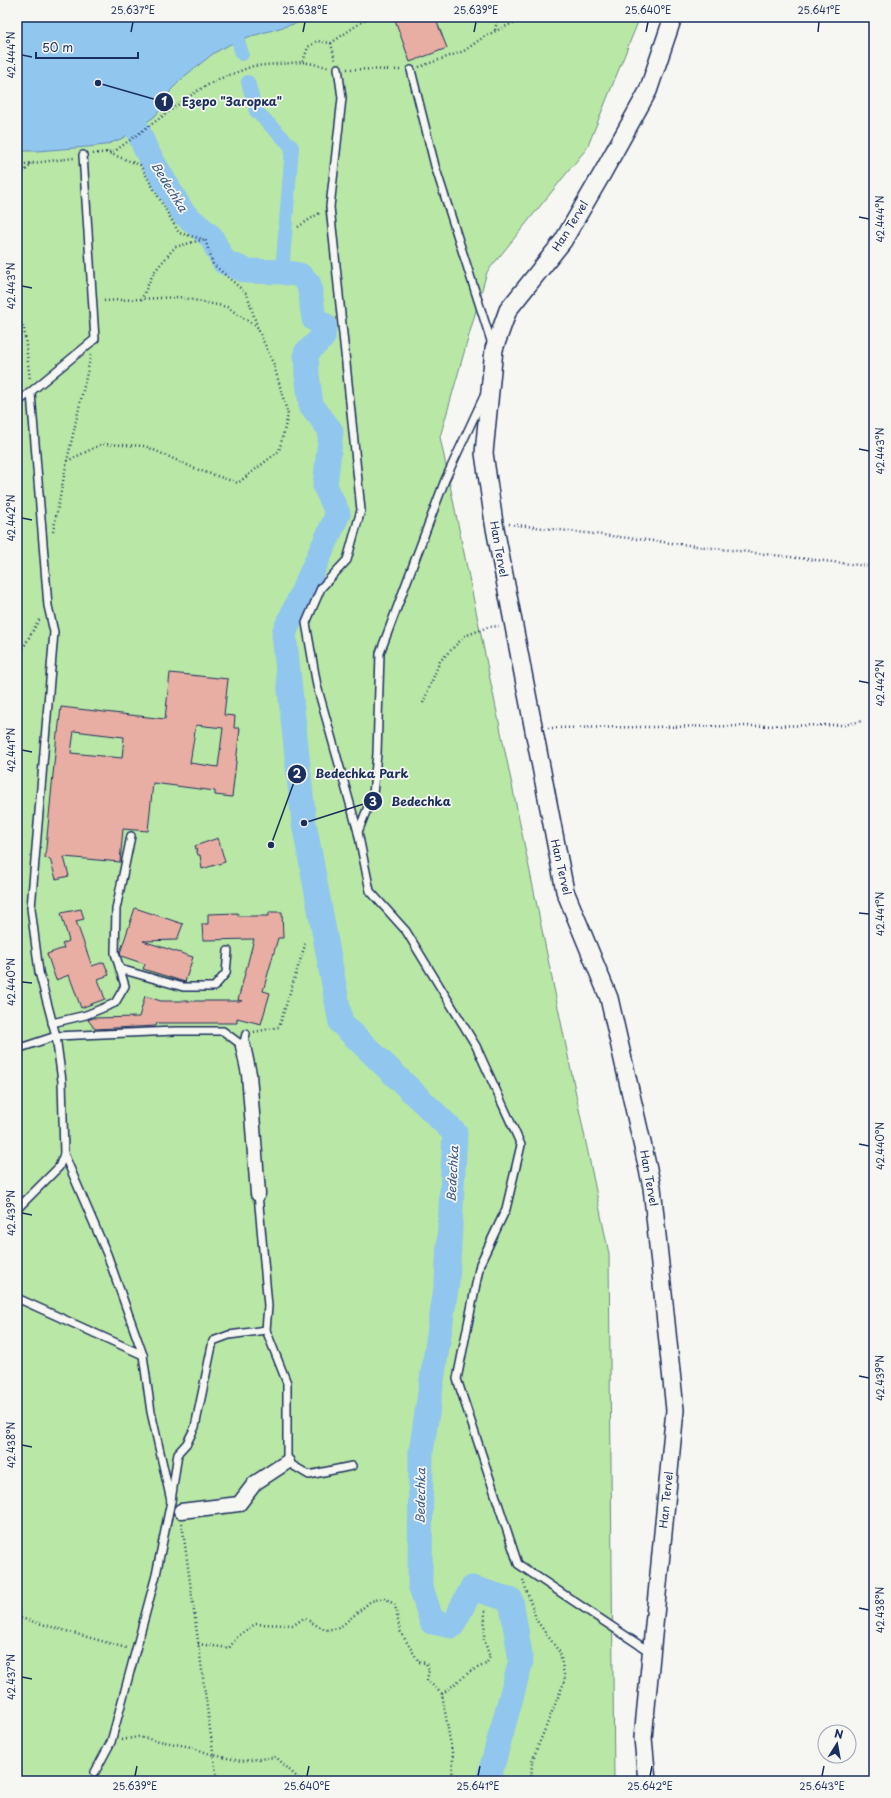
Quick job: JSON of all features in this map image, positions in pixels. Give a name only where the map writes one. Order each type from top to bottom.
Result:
[{"type":"street","name":"Han Tervel","points":[[647,1781],[643,1738],[650,1652],[675,1410],[652,1187],[609,998],[565,892],[494,523],[484,453],[494,349],[508,310],[563,241],[648,91],[673,17]]},
{"type":"street","points":[[245,1040],[258,1194]]},
{"type":"street","points":[[181,1511],[238,1504],[255,1483],[287,1462]]},
{"type":"lane","points":[[338,68],[342,98],[330,207],[361,510],[347,560],[321,588],[306,623],[317,686],[358,832],[370,891],[406,931],[476,1046],[521,1145],[506,1210],[480,1264],[457,1379],[518,1564],[650,1652]]},
{"type":"lane","points":[[410,70],[434,166],[494,349]]},
{"type":"lane","points":[[17,403],[95,339],[84,155]]},
{"type":"lane","points":[[358,832],[373,794],[377,754],[380,653],[445,480],[490,382]]},
{"type":"lane","points":[[31,393],[48,606],[54,632],[31,908],[39,972],[56,1036],[62,1081],[64,1154],[107,1254],[143,1356],[151,1412],[171,1501]]},
{"type":"lane","points":[[52,1023],[86,1015],[115,1003],[125,986],[115,953],[116,910],[132,836]]},
{"type":"lane","points":[[120,969],[183,987],[214,987],[226,973],[228,951]]},
{"type":"lane","points":[[17,1049],[56,1036],[175,1030],[222,1031],[245,1040]]},
{"type":"lane","points":[[17,1209],[58,1167],[64,1154]]},
{"type":"lane","points":[[258,1194],[268,1306],[266,1330],[287,1384],[287,1462],[309,1475],[352,1466]]},
{"type":"lane","points":[[17,1298],[143,1356]]},
{"type":"lane","points":[[95,1772],[111,1742],[134,1650],[156,1575],[171,1501],[178,1453],[186,1443],[195,1427],[213,1340],[229,1335],[266,1330]]},
{"type":"path","points":[[303,62],[308,47],[312,44],[317,41],[331,43],[369,17]]},
{"type":"path","points":[[495,30],[498,17]]},
{"type":"path","points":[[17,166],[115,151],[168,114],[197,91],[219,79],[253,66],[303,62],[338,68],[410,70],[464,51],[495,30],[526,17]]},
{"type":"path","points":[[331,43],[338,68]]},
{"type":"path","points":[[106,152],[140,165],[179,232],[205,239]]},
{"type":"path","points":[[17,178],[32,164]]},
{"type":"path","points":[[298,227],[330,207]]},
{"type":"path","points":[[141,300],[154,272],[175,247],[205,239]]},
{"type":"path","points":[[67,461],[102,444],[145,446],[196,469],[238,482],[279,451],[288,415],[274,364],[257,327],[246,294],[213,264],[205,239]]},
{"type":"path","points":[[93,302],[179,297],[227,307],[257,327]]},
{"type":"path","points":[[17,315],[24,328],[31,393]]},
{"type":"path","points":[[52,539],[67,461],[95,339]]},
{"type":"path","points":[[494,523],[867,566]]},
{"type":"path","points":[[17,659],[48,606]]},
{"type":"path","points":[[423,703],[440,661],[465,636],[488,627],[513,625]]},
{"type":"path","points":[[533,728],[844,725],[862,721]]},
{"type":"path","points":[[245,1040],[279,1027],[306,942]]},
{"type":"path","points":[[181,1511],[217,1781]]},
{"type":"path","points":[[518,1564],[537,1621],[560,1653],[565,1680],[532,1761],[531,1781]]},
{"type":"path","points":[[198,1644],[229,1648],[238,1636],[255,1624],[294,1625],[304,1618],[326,1630],[339,1628],[371,1601],[385,1598],[395,1605],[400,1631],[419,1662],[426,1662],[429,1670],[427,1680],[442,1694],[453,1758],[452,1781]]},
{"type":"path","points":[[442,1694],[471,1671],[486,1664],[490,1657],[484,1640],[486,1624],[485,1610]]},
{"type":"path","points":[[17,1617],[134,1650]]},
{"type":"path","points":[[111,1742],[138,1738],[191,1747],[241,1761],[276,1757],[301,1781]]},
{"type":"green space","points":[[17,17],[640,17],[587,148],[487,272],[440,437],[609,1254],[614,1781],[17,1781]]},
{"type":"water","points":[[17,17],[318,17],[238,40],[214,53],[186,75],[171,90],[162,108],[154,117],[121,139],[105,145],[37,151],[17,151]]},
{"type":"building","points":[[394,17],[435,17],[447,48],[410,62]]},
{"type":"building","points":[[170,673],[228,679],[224,715],[235,716],[234,728],[240,728],[232,797],[215,795],[215,791],[153,783],[148,831],[123,829],[120,862],[64,857],[69,876],[56,879],[50,859],[45,858],[57,733],[61,707],[165,719]],"holes":[[[196,725],[223,728],[218,767],[190,763]],[[74,731],[124,737],[122,758],[71,753]]]},
{"type":"building","points":[[218,838],[225,862],[202,869],[200,855],[198,855],[195,846]]},
{"type":"building","points":[[135,908],[183,924],[177,940],[143,941],[193,957],[185,982],[143,969],[145,964],[121,956],[120,953]]},
{"type":"building","points":[[81,909],[84,919],[76,921],[92,966],[104,962],[109,975],[98,979],[105,999],[81,1008],[69,975],[56,980],[47,954],[64,948],[62,944],[69,941],[61,913]]},
{"type":"building","points":[[269,912],[282,912],[283,938],[278,938],[263,991],[270,993],[261,1024],[237,1018],[237,1023],[157,1023],[156,1026],[95,1029],[88,1020],[93,1018],[139,1017],[145,996],[161,1001],[242,1001],[238,1000],[254,939],[203,940],[202,924],[208,924],[208,914],[238,913],[238,916],[269,916]]},
{"type":"waterway","points":[[238,40],[242,54]]},
{"type":"waterway","points":[[248,82],[256,111],[292,147],[282,272]]},
{"type":"waterway","name":"Bedechka","points":[[118,100],[137,128],[146,150],[183,213],[211,237],[224,262],[247,271],[282,272],[300,275],[309,284],[314,319],[324,325],[323,337],[306,353],[307,375],[311,405],[331,431],[325,486],[338,514],[284,633],[304,823],[341,1023],[455,1133],[447,1282],[421,1452],[420,1584],[432,1622],[452,1626],[472,1588],[511,1600],[521,1661],[488,1781]]},
{"type":"place","name":"Езеро \"Загорка\"","points":[[98,83]]},
{"type":"place","name":"Bedechka","points":[[304,823]]},
{"type":"place","name":"Bedechka Park","points":[[271,845]]}]
